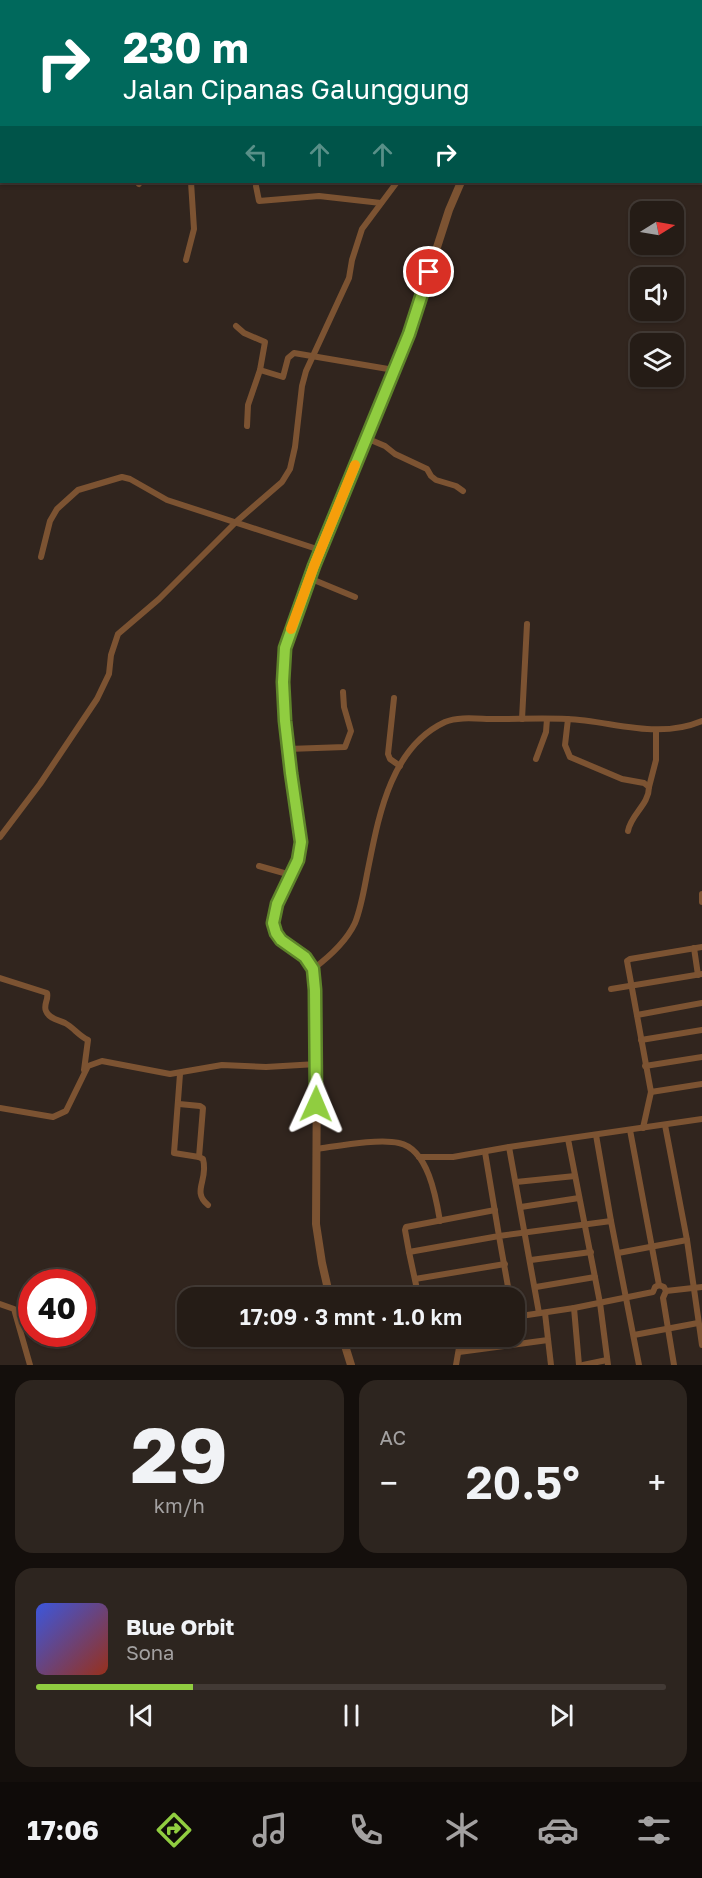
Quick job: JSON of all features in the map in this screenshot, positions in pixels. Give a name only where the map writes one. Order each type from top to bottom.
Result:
[{"type":"street","points":[[186,260],[194,229],[191,183]]},
{"type":"street","points":[[0,837],[40,784],[97,699],[109,674],[111,655],[118,634],[159,599],[237,521],[282,482],[290,469],[295,447],[302,386],[349,278],[362,229],[396,183]]},
{"type":"street","points":[[327,1287],[316,1224],[317,1064],[313,969],[305,957],[281,940],[273,923],[277,904],[298,860],[301,842],[283,682],[285,648],[309,578],[409,334],[449,210],[461,183]]},
{"type":"street","points":[[256,186],[259,201],[319,196],[381,203]]},
{"type":"street","points":[[236,326],[244,333],[265,342],[260,370],[248,405],[247,426]]},
{"type":"street","points":[[260,370],[283,377],[291,354],[297,352],[394,370]]},
{"type":"street","points":[[366,438],[427,469],[436,480],[456,486],[463,491]]},
{"type":"street","points":[[41,557],[50,520],[57,509],[78,490],[118,478],[130,479],[168,500],[321,550]]},
{"type":"street","points":[[309,578],[355,597]]},
{"type":"street","points":[[522,719],[527,624]]},
{"type":"street","points":[[292,748],[345,747],[351,731],[344,707],[343,692]]},
{"type":"street","points":[[394,698],[388,754],[390,759],[400,766]]},
{"type":"street","points":[[313,969],[338,948],[355,922],[376,826],[391,781],[411,749],[430,731],[447,721],[467,718],[568,719],[656,730],[677,728],[702,721]]},
{"type":"street","points":[[536,759],[546,732],[547,719]]},
{"type":"street","points":[[568,719],[565,745],[570,757],[622,779],[644,783],[649,787]]},
{"type":"street","points":[[628,831],[631,820],[648,797],[655,766],[656,730]]},
{"type":"street","points":[[259,866],[291,875]]},
{"type":"street","points":[[702,894],[702,902]]},
{"type":"street","points":[[643,1128],[651,1092],[627,963],[628,960],[702,946]]},
{"type":"street","points":[[611,990],[700,975],[694,948]]},
{"type":"street","points":[[0,978],[45,991],[48,998],[46,1013],[68,1025],[79,1036],[88,1040],[82,1076]]},
{"type":"street","points":[[637,1015],[702,1003]]},
{"type":"street","points":[[641,1040],[702,1030]]},
{"type":"street","points":[[645,1066],[702,1057]]},
{"type":"street","points":[[0,1108],[56,1117],[66,1112],[88,1066],[102,1061],[170,1074],[222,1065],[266,1067],[317,1064]]},
{"type":"street","points":[[180,1074],[174,1153],[203,1159],[206,1168],[200,1195],[202,1200],[208,1204]]},
{"type":"street","points":[[651,1092],[702,1084]]},
{"type":"street","points":[[179,1104],[203,1108],[200,1157]]},
{"type":"street","points":[[419,1156],[453,1157],[702,1119]]},
{"type":"street","points":[[665,1125],[687,1240],[702,1345]]},
{"type":"street","points":[[630,1130],[659,1285]]},
{"type":"street","points":[[596,1135],[639,1365]]},
{"type":"street","points":[[568,1139],[600,1303],[607,1363],[581,1365],[574,1308]]},
{"type":"street","points":[[316,1149],[377,1142],[399,1143],[408,1146],[419,1156],[432,1181],[440,1221]]},
{"type":"street","points":[[509,1147],[551,1365]]},
{"type":"street","points":[[485,1152],[509,1287]]},
{"type":"street","points":[[516,1182],[575,1176]]},
{"type":"street","points":[[521,1207],[579,1198]]},
{"type":"street","points":[[417,1287],[405,1228],[495,1210]]},
{"type":"street","points":[[409,1252],[500,1236],[611,1221]]},
{"type":"street","points":[[618,1253],[687,1240]]},
{"type":"street","points":[[531,1260],[591,1252]]},
{"type":"street","points":[[415,1279],[505,1264]]},
{"type":"street","points":[[536,1287],[595,1277]]},
{"type":"street","points":[[659,1285],[666,1291]]},
{"type":"street","points":[[653,1292],[659,1285]]},
{"type":"street","points":[[666,1291],[702,1287]]},
{"type":"street","points":[[666,1291],[663,1298],[674,1365]]},
{"type":"street","points":[[525,1315],[653,1292]]},
{"type":"street","points":[[653,1292],[658,1298],[663,1298]]},
{"type":"street","points":[[0,1304],[14,1309],[30,1365]]},
{"type":"street","points":[[634,1335],[698,1323]]},
{"type":"street","points":[[459,1352],[548,1341]]},
{"type":"street","points":[[345,1347],[351,1365]]},
{"type":"street","points":[[456,1365],[460,1347]]},
{"type":"slow traffic","points":[[291,629],[355,465]]},
{"type":"route","points":[[316,1104],[317,1064],[313,969],[305,957],[281,940],[273,923],[277,904],[298,860],[301,842],[285,721],[283,682],[285,648],[294,617],[314,566],[409,334],[429,272]]}]
